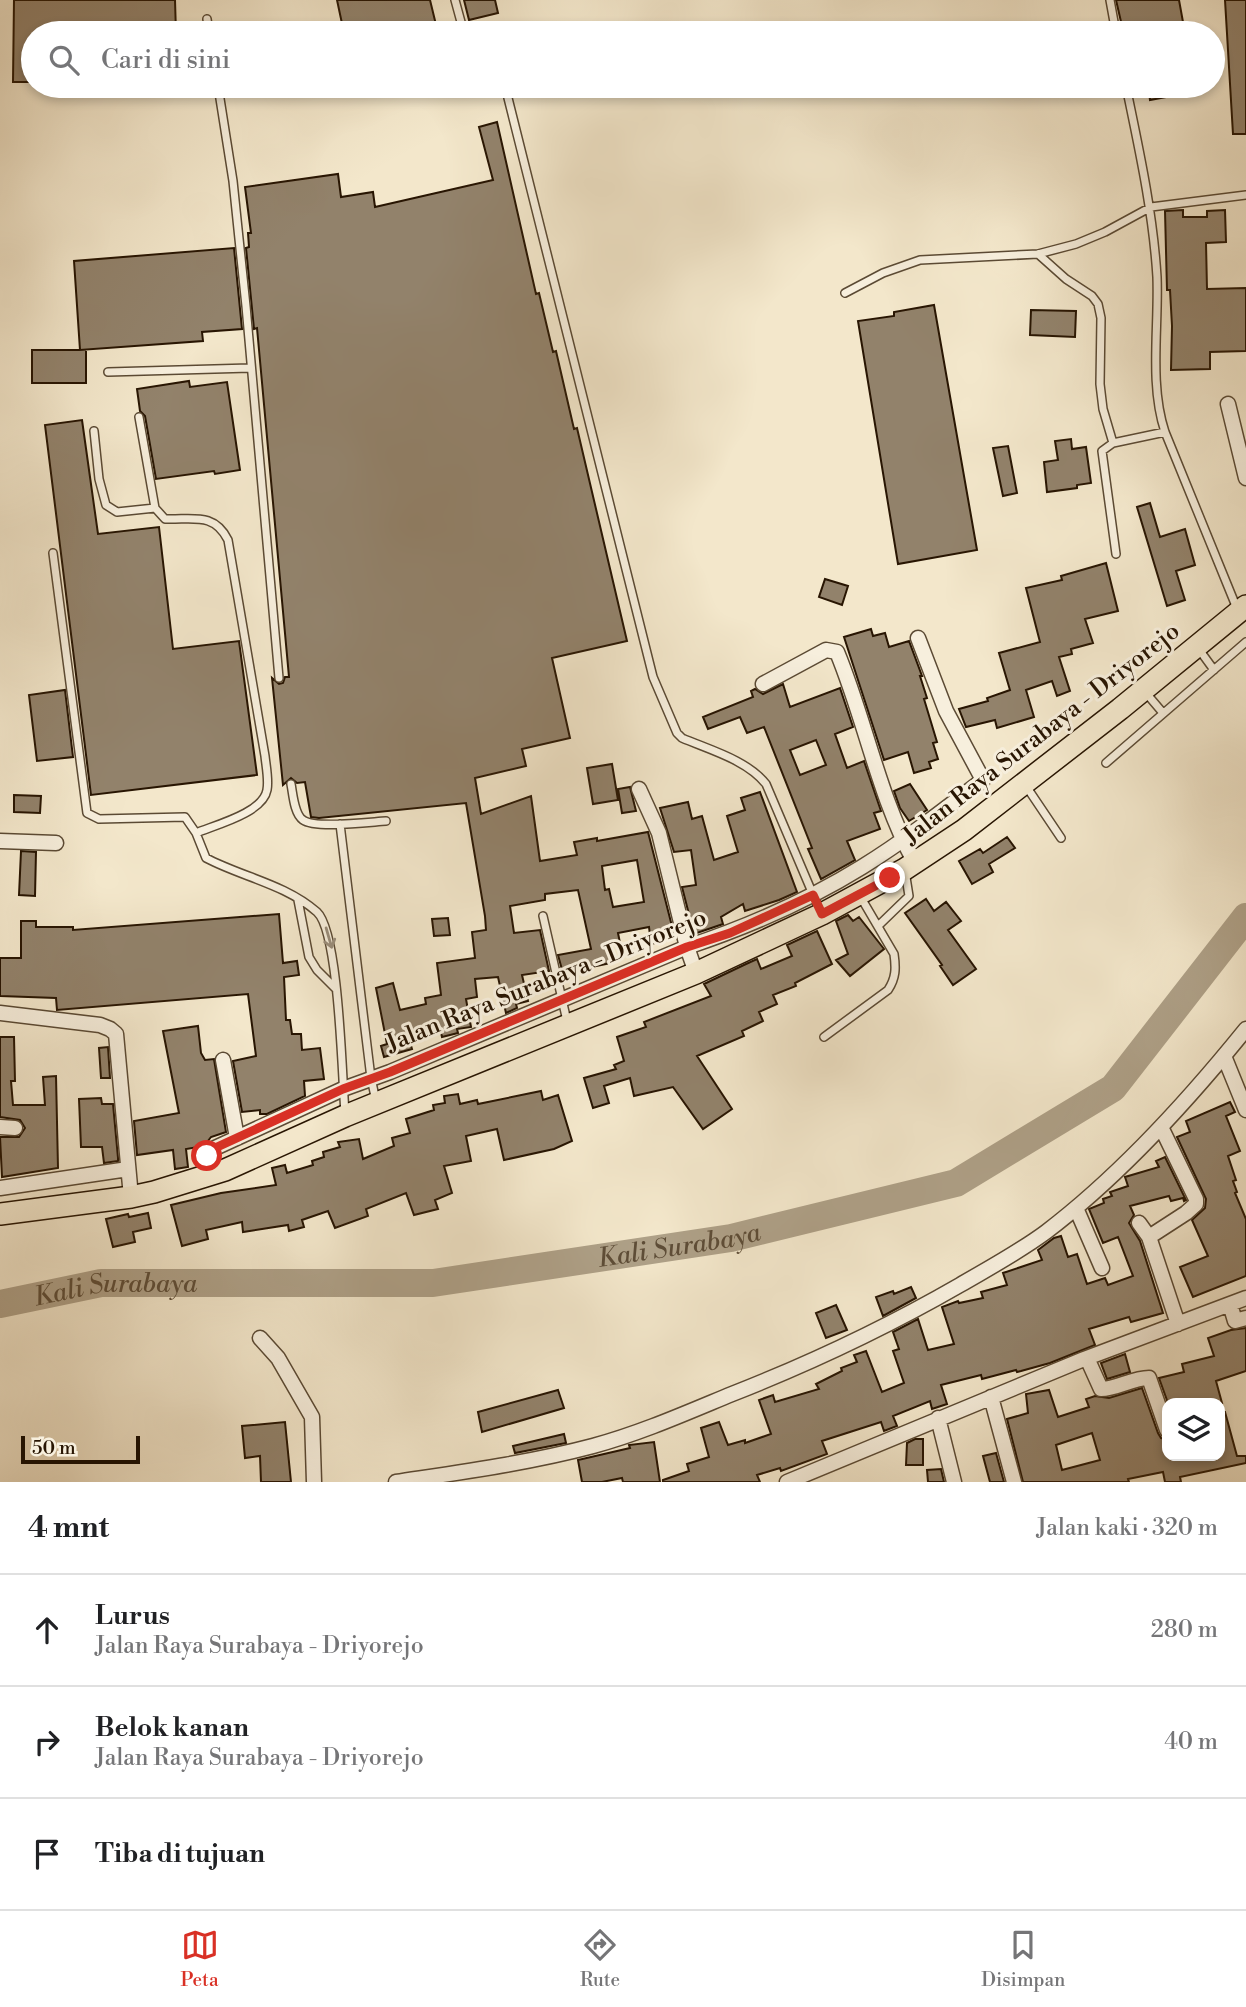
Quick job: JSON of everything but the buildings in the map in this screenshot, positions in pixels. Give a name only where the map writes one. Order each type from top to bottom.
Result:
[{"type":"main road","name":"Jalan Raya Surabaya - Driyorejo","points":[[0,1214],[131,1197],[225,1170],[345,1116],[696,973],[818,905],[859,895],[964,831],[1144,690],[1242,609]]},
{"type":"street","points":[[1228,404],[1246,478]]},
{"type":"street","name":"Jalan Raya Surabaya - Driyorejo","points":[[207,1175],[209,1152],[343,1089],[390,1072],[687,947],[818,905],[863,867],[947,808],[984,780],[946,711],[918,638]]},
{"type":"street","points":[[763,684],[826,650],[837,652],[883,795],[902,839],[910,866]]},
{"type":"street","points":[[639,789],[659,833],[696,973]]},
{"type":"street","points":[[947,808],[964,831]]},
{"type":"street","points":[[0,841],[56,843]]},
{"type":"street","points":[[0,1013],[88,1024],[113,1031],[117,1039],[131,1197]]},
{"type":"street","points":[[396,1482],[516,1463],[591,1447],[633,1434],[797,1368],[896,1322],[1044,1233],[1076,1208],[1161,1127],[1246,1029]]},
{"type":"street","points":[[1224,1056],[1246,1110]]},
{"type":"street","points":[[223,1060],[237,1138]]},
{"type":"street","points":[[0,1127],[15,1128]]},
{"type":"street","points":[[1149,1237],[1196,1204],[1161,1127]]},
{"type":"street","points":[[0,1188],[128,1170]]},
{"type":"street","points":[[1076,1208],[1102,1268]]},
{"type":"street","points":[[1139,1223],[1149,1237],[1178,1324]]},
{"type":"street","points":[[787,1482],[1087,1358],[1246,1298]]},
{"type":"street","points":[[1230,1304],[1235,1321],[1246,1318]]},
{"type":"street","points":[[260,1338],[278,1358],[312,1417],[314,1482]]},
{"type":"street","points":[[1087,1358],[1101,1389],[1149,1378],[1162,1416]]},
{"type":"street","points":[[991,1397],[1014,1482]]},
{"type":"street","points":[[938,1418],[954,1482]]},
{"type":"lane","points":[[455,0],[461,21]]},
{"type":"lane","points":[[1110,0],[1114,21]]},
{"type":"lane","points":[[220,98],[233,181],[279,678]]},
{"type":"lane","points":[[508,98],[653,677],[677,733],[682,738],[745,764],[766,784],[818,905]]},
{"type":"lane","points":[[1128,98],[1151,207],[1157,278],[1156,391],[1160,417],[1242,609]]},
{"type":"lane","points":[[845,293],[883,273],[920,260],[1038,254],[1076,244],[1105,232],[1151,207],[1246,195]]},
{"type":"lane","points":[[1038,254],[1066,279],[1092,296],[1098,304],[1101,318],[1100,384],[1103,409],[1113,443]]},
{"type":"lane","points":[[108,372],[250,368]]},
{"type":"lane","points":[[139,417],[155,508],[165,519],[217,523],[228,540],[265,756],[268,789],[264,797],[248,812],[196,833]]},
{"type":"lane","points":[[94,431],[99,479],[106,505],[117,512],[155,508]]},
{"type":"lane","points":[[1116,554],[1101,454],[1106,446],[1113,443],[1165,432]]},
{"type":"lane","points":[[53,553],[87,813],[99,819],[181,817],[187,820],[196,833],[206,858],[265,882],[317,912],[322,918],[332,948],[345,1116]]},
{"type":"lane","points":[[1106,763],[1246,642]]},
{"type":"lane","points":[[1196,646],[1214,670]]},
{"type":"lane","points":[[1144,690],[1163,713]]},
{"type":"lane","points":[[1024,783],[1062,838]]},
{"type":"lane","points":[[291,784],[297,810],[303,820],[340,824],[386,821]]},
{"type":"lane","points":[[340,824],[371,1078],[377,1104]]},
{"type":"lane","points":[[878,926],[909,896],[910,866]]},
{"type":"lane","points":[[824,1037],[888,990],[894,982],[894,954],[859,895]]},
{"type":"lane","points":[[298,900],[309,957],[317,970],[336,989]]},
{"type":"lane","points":[[543,916],[568,1026]]},
{"type":"waterway","name":"Kali Surabaya","points":[[0,1304],[101,1283],[433,1283],[731,1238],[956,1183],[1113,1088],[1246,917]]},
{"type":"route","points":[[207,1156],[215,1148],[343,1089],[390,1072],[687,947],[730,933],[813,895],[822,914],[890,878]]}]
